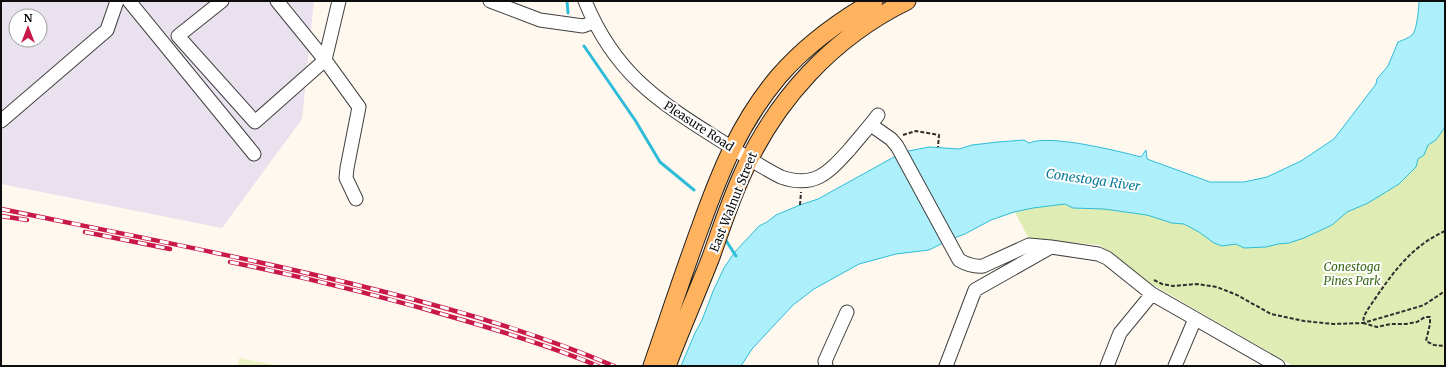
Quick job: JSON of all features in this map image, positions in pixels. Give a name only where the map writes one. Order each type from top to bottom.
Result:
[{"type":"main road","name":"East Walnut Street","points":[[652,366],[682,276],[717,182],[732,148],[748,118],[780,75],[795,59],[828,30],[874,1]]},
{"type":"main road","name":"East Walnut Street","points":[[667,366],[749,158],[775,114],[809,73],[850,36],[880,15],[907,1]]},
{"type":"street","points":[[1,121],[107,30],[117,1]]},
{"type":"street","points":[[129,1],[254,154]]},
{"type":"street","points":[[222,1],[178,36],[254,122],[325,60],[339,1],[343,1]]},
{"type":"street","points":[[277,1],[325,60],[359,107],[346,178],[356,199]]},
{"type":"street","points":[[490,1],[540,20],[584,26],[594,22]]},
{"type":"street","name":"Pleasure Road","points":[[585,1],[594,22],[607,45],[617,59],[645,88],[679,114],[774,174],[787,180],[802,181],[815,179],[822,176],[834,167],[874,120],[891,139]]},
{"type":"street","points":[[891,139],[897,146],[959,260],[978,266],[988,265],[1029,245],[1098,254],[1107,258],[1152,294],[1278,366]]},
{"type":"street","points":[[946,366],[976,290],[1051,247]]},
{"type":"street","points":[[1107,366],[1120,333],[1152,294]]},
{"type":"street","points":[[826,366],[825,361],[847,312]]},
{"type":"street","points":[[1175,366],[1195,319]]},
{"type":"path","points":[[891,139],[916,131],[939,135],[938,147]]},
{"type":"path","points":[[1363,323],[1364,316],[1368,309],[1398,266],[1417,248],[1433,237],[1445,232]]},
{"type":"path","points":[[1136,281],[1144,277],[1152,278],[1162,284],[1173,286],[1197,284],[1217,287],[1237,294],[1271,314],[1304,321],[1333,324],[1363,323],[1424,304],[1445,291]]},
{"type":"path","points":[[1363,323],[1377,327],[1391,324],[1417,322],[1425,317],[1430,317],[1426,341],[1434,345],[1445,346]]},
{"type":"shaded area","points":[[1,1],[314,1],[302,119],[222,228],[1,184]]},
{"type":"green space","name":"Conestoga Pines Park","points":[[1445,1],[1445,366],[1293,366],[1122,267],[1100,245],[1029,239],[998,179],[1317,187]]},
{"type":"green space","points":[[240,358],[280,366],[238,366]]},
{"type":"water","name":"Conestoga River","points":[[1419,1],[1445,1],[1445,127],[1436,140],[1428,145],[1424,155],[1418,159],[1416,167],[1399,184],[1368,203],[1347,212],[1332,225],[1289,243],[1266,247],[1244,248],[1236,244],[1222,246],[1214,243],[1199,232],[1184,224],[1172,223],[1147,215],[1104,209],[1073,208],[1065,204],[1014,212],[991,220],[965,234],[929,250],[896,254],[859,264],[814,289],[793,305],[752,349],[741,366],[681,366],[724,268],[734,253],[759,226],[776,215],[818,199],[903,152],[929,147],[959,149],[972,145],[1024,140],[1029,143],[1039,141],[1068,142],[1084,144],[1141,157],[1146,150],[1147,159],[1210,182],[1244,182],[1267,177],[1301,161],[1334,139],[1388,66],[1398,42],[1413,34],[1417,23]]},
{"type":"waterway","points":[[567,1],[568,13]]},
{"type":"waterway","points":[[584,46],[635,120],[660,162],[694,190]]},
{"type":"waterway","points":[[725,239],[736,256]]},
{"type":"railway","points":[[1,209],[239,258],[381,291],[528,333],[614,366]]},
{"type":"railway","points":[[1,216],[27,220]]},
{"type":"railway","points":[[85,232],[170,249]]},
{"type":"railway","points":[[230,262],[378,296],[499,331],[565,353],[598,366]]}]
